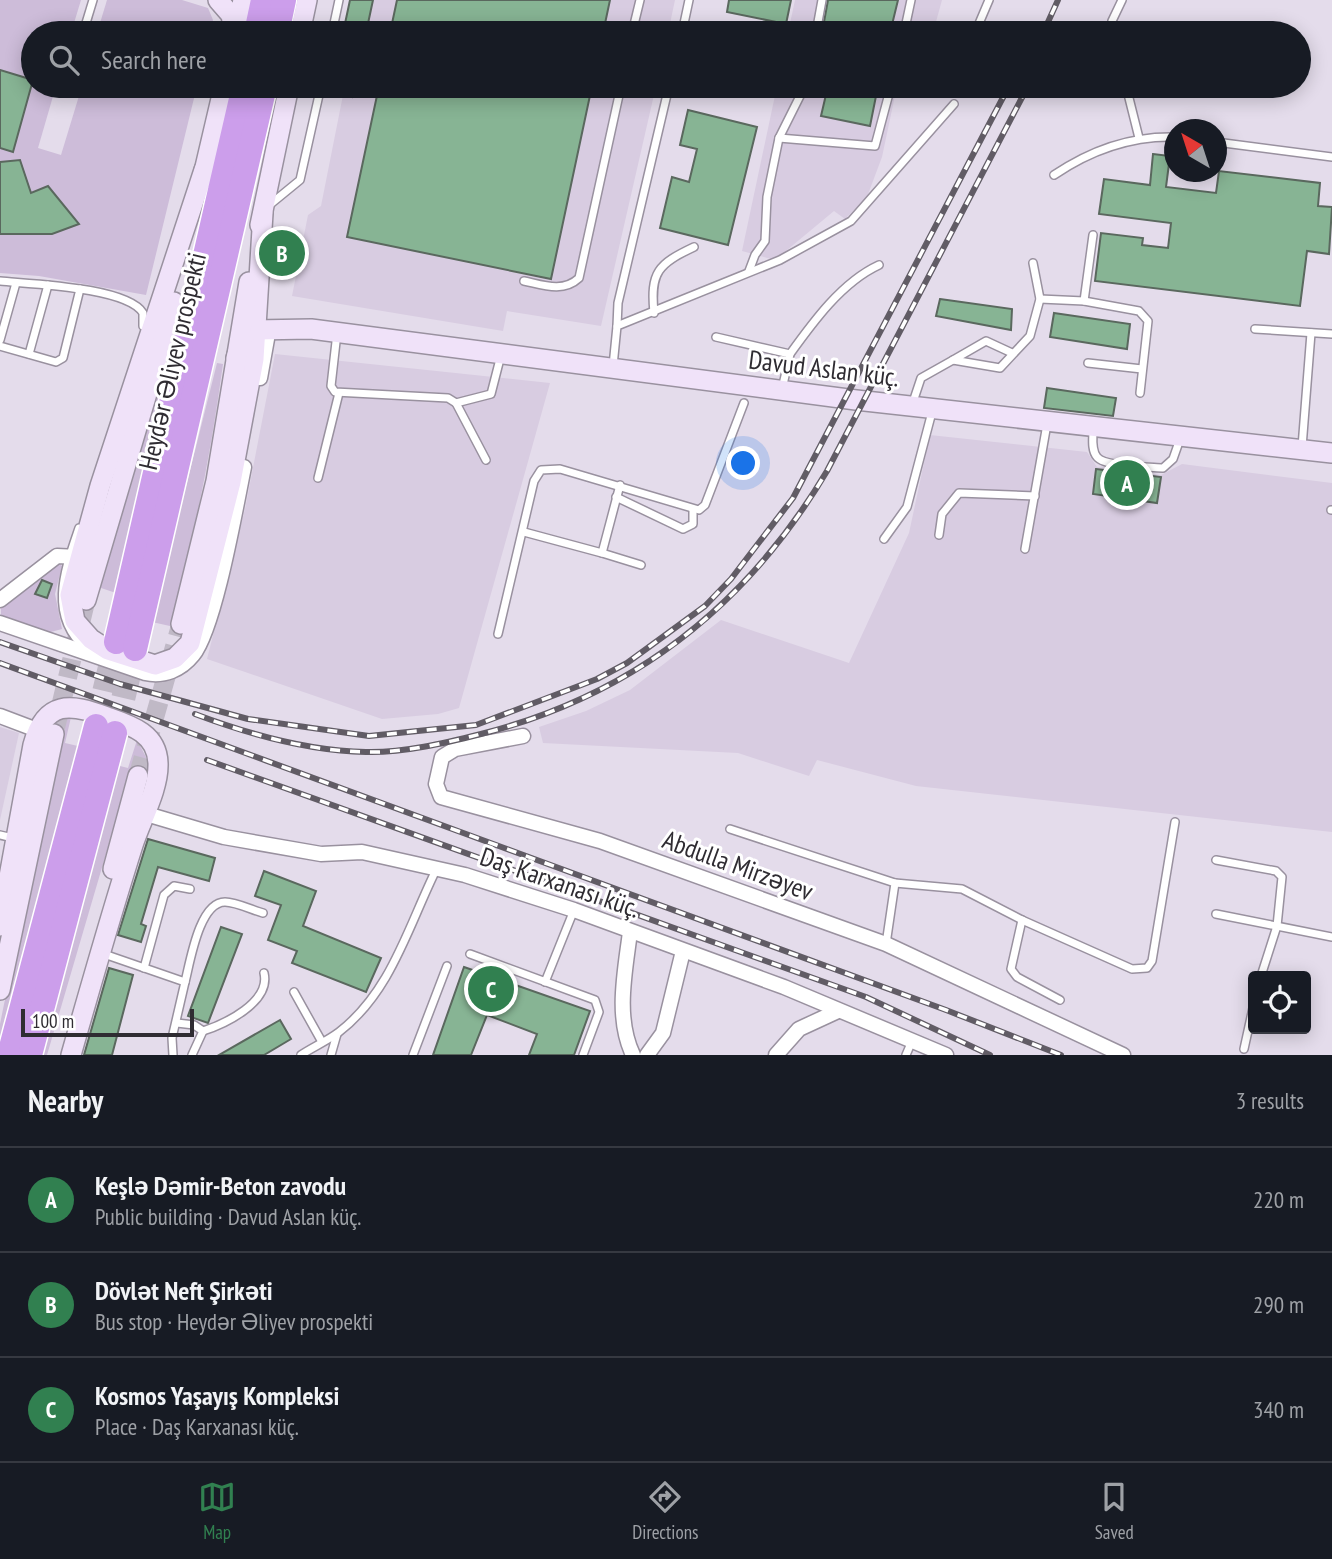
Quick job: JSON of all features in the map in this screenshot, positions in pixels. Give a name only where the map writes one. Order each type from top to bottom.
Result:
[{"type":"highway","points":[[259,21],[263,0]]},
{"type":"highway","points":[[279,21],[284,0]]},
{"type":"highway","name":"Heydər Əliyev prospekti","points":[[117,649],[241,98]]},
{"type":"highway","name":"Heydər Əliyev prospekti","points":[[117,649],[262,98]]},
{"type":"highway","points":[[9,1055],[105,729],[30,1055]]},
{"type":"main road","points":[[218,0],[231,15],[232,21]]},
{"type":"main road","points":[[238,21],[243,0]]},
{"type":"main road","points":[[303,21],[307,0]]},
{"type":"main road","points":[[86,600],[178,285],[220,98]]},
{"type":"main road","points":[[181,624],[216,481],[263,211],[287,98]]},
{"type":"main road","points":[[204,170],[74,556],[69,606],[75,621],[91,639],[108,650],[155,665],[175,658],[190,643],[232,482],[257,328],[263,211]]},
{"type":"main road","points":[[263,211],[269,305],[279,318],[311,329]]},
{"type":"main road","points":[[236,358],[243,335],[257,328],[311,329]]},
{"type":"main road","name":"Davud Aslan küç.","points":[[311,329],[782,390],[1332,453]]},
{"type":"main road","points":[[0,926],[8,837],[51,713],[68,706],[81,707],[144,732],[155,749],[158,763],[71,1055]]},
{"type":"main road","points":[[0,990],[45,732]]},
{"type":"main road","points":[[59,1055],[138,776]]},
{"type":"street","points":[[0,623],[117,649],[145,673],[160,674],[182,666],[200,645],[236,508],[266,346],[266,336],[257,328]]},
{"type":"street","points":[[0,600],[53,558],[74,556]]},
{"type":"street","points":[[0,716],[45,732]]},
{"type":"street","name":"Abdulla Mirzəyev","points":[[523,736],[455,750],[442,757],[436,784],[441,797],[600,841],[886,944],[1124,1055]]},
{"type":"street","name":"Daş Karxanası küç.","points":[[143,813],[224,837],[321,854],[362,852],[465,875],[574,911],[784,987],[946,1055]]},
{"type":"street","points":[[630,932],[622,996],[627,1043],[633,1055]]},
{"type":"street","points":[[648,1055],[663,1033],[683,951]]},
{"type":"street","points":[[776,1055],[799,1029],[838,1011]]},
{"type":"lane","points":[[87,21],[93,0]]},
{"type":"lane","points":[[335,21],[339,0]]},
{"type":"lane","points":[[635,21],[640,0]]},
{"type":"lane","points":[[685,21],[690,0]]},
{"type":"lane","points":[[818,21],[822,0]]},
{"type":"lane","points":[[907,21],[911,0]]},
{"type":"lane","points":[[980,21],[989,0]]},
{"type":"lane","points":[[1112,21],[1122,0]]},
{"type":"lane","points":[[263,211],[300,180],[318,98]]},
{"type":"lane","points":[[524,281],[561,288],[571,285],[579,278],[618,98]]},
{"type":"lane","points":[[613,366],[618,303],[666,98]]},
{"type":"lane","points":[[749,271],[765,241],[767,197],[779,138],[799,98]]},
{"type":"lane","points":[[779,138],[875,146],[888,98]]},
{"type":"lane","points":[[1129,98],[1139,138]]},
{"type":"lane","points":[[617,326],[787,257],[851,221],[954,104]]},
{"type":"lane","points":[[1054,176],[1109,145],[1139,138],[1164,137]]},
{"type":"lane","points":[[1227,143],[1332,157]]},
{"type":"lane","points":[[1084,301],[1093,235]]},
{"type":"lane","points":[[654,313],[652,288],[660,267],[664,261],[694,247]]},
{"type":"lane","points":[[953,360],[996,369],[1003,366],[1030,336],[1040,299],[1033,263]]},
{"type":"lane","points":[[782,390],[790,354],[834,300],[863,273],[879,265]]},
{"type":"lane","points":[[0,281],[80,289],[132,302],[139,306],[145,320],[61,595],[64,616],[74,637],[117,649]]},
{"type":"lane","points":[[0,340],[16,283]]},
{"type":"lane","points":[[29,355],[48,285]]},
{"type":"lane","points":[[0,346],[56,362],[63,358],[80,289]]},
{"type":"lane","points":[[1040,299],[1084,301],[1139,311],[1145,315],[1148,321],[1140,393]]},
{"type":"lane","points":[[1255,329],[1332,334]]},
{"type":"lane","points":[[337,333],[331,386],[339,393],[439,396],[456,403],[491,394],[501,354]]},
{"type":"lane","points":[[1302,450],[1311,333]]},
{"type":"lane","points":[[716,337],[790,354]]},
{"type":"lane","points":[[912,405],[921,378],[986,341],[1012,353]]},
{"type":"lane","points":[[1088,363],[1142,369]]},
{"type":"lane","points":[[318,478],[339,393]]},
{"type":"lane","points":[[498,634],[534,481],[544,468],[559,469],[620,485],[699,510],[705,505],[744,402]]},
{"type":"lane","points":[[456,403],[486,460]]},
{"type":"lane","points":[[884,539],[907,508],[933,408]]},
{"type":"lane","points":[[1025,550],[1048,420]]},
{"type":"lane","points":[[1094,425],[1093,450],[1096,456],[1107,463],[1163,468],[1173,459],[1181,436]]},
{"type":"lane","points":[[602,553],[620,485]]},
{"type":"lane","points":[[939,535],[942,514],[959,493],[1035,496]]},
{"type":"lane","points":[[616,497],[683,529],[693,524],[693,510]]},
{"type":"lane","points":[[524,532],[641,565]]},
{"type":"lane","points":[[730,830],[895,883],[962,889],[1022,920],[1132,969],[1147,968],[1152,961],[1175,822]]},
{"type":"lane","points":[[1216,860],[1280,873],[1277,926],[1263,971]]},
{"type":"lane","points":[[301,1055],[337,1034],[362,1011],[383,982],[401,949],[436,870]]},
{"type":"lane","points":[[886,944],[895,883]]},
{"type":"lane","points":[[144,968],[164,895],[174,886],[190,889]]},
{"type":"lane","points":[[173,1055],[172,1038],[200,925],[217,905],[225,902],[262,913]]},
{"type":"lane","points":[[545,982],[574,911]]},
{"type":"lane","points":[[1216,914],[1332,937]]},
{"type":"lane","points":[[1022,920],[1011,969],[1017,977],[1060,1000]]},
{"type":"lane","points":[[100,953],[185,982]]},
{"type":"lane","points":[[470,954],[595,1000],[599,1012],[583,1055]]},
{"type":"lane","points":[[413,1055],[447,966]]},
{"type":"lane","points":[[192,1055],[203,1031],[224,1024],[258,996],[265,984],[264,973]]},
{"type":"lane","points":[[294,992],[322,1042]]},
{"type":"lane","points":[[177,1023],[194,1025],[203,1031]]},
{"type":"lane","points":[[1244,1049],[1248,1031]]},
{"type":"lane","points":[[331,1055],[337,1034]]},
{"type":"lane","points":[[906,1055],[912,1041]]},
{"type":"shaded area","points":[[0,0],[81,0],[75,21],[21,21],[21,98],[53,98],[38,148],[61,155],[78,98],[194,98],[146,295],[39,276],[0,273]]},
{"type":"shaded area","points":[[107,0],[182,0],[208,8],[213,20],[213,21],[101,21]]},
{"type":"shaded area","points":[[373,0],[675,0],[671,21],[369,21]]},
{"type":"shaded area","points":[[795,0],[942,0],[936,21],[791,21]]},
{"type":"shaded area","points":[[342,98],[653,98],[601,326],[507,311],[503,331],[292,296],[308,215],[321,206]]},
{"type":"shaded area","points":[[774,98],[894,98],[882,157],[867,197],[845,219],[834,211],[775,260],[742,251]]},
{"type":"shaded area","points":[[183,314],[116,593],[98,587],[143,431]]},
{"type":"shaded area","points":[[275,354],[550,383],[459,708],[438,714],[382,719],[207,659],[245,509]]},
{"type":"shaded area","points":[[217,363],[223,364],[213,430],[187,561],[170,626],[152,622]]},
{"type":"shaded area","points":[[930,435],[1087,452],[1097,467],[1161,475],[1182,464],[1332,483],[1332,832],[916,786],[817,760],[809,776],[738,753],[543,743],[539,727],[586,711],[630,690],[721,620],[849,663],[909,533]]},
{"type":"shaded area","points":[[58,562],[62,566],[55,594],[62,629],[47,633],[1,616],[1,607]]},
{"type":"shaded area","points":[[72,713],[65,743],[82,747],[0,1054],[0,1024],[59,734],[50,722]]},
{"type":"shaded area","points":[[0,727],[19,733],[0,820]]},
{"type":"shaded area","points":[[137,740],[146,757],[145,776],[130,772],[47,1055],[40,1055],[116,765],[128,768]]},
{"type":"building","points":[[350,0],[373,0],[369,21],[346,21]]},
{"type":"building","points":[[397,0],[610,0],[606,21],[393,21]]},
{"type":"building","points":[[729,0],[791,0],[787,21],[771,21],[727,12]]},
{"type":"building","points":[[828,0],[898,0],[893,21],[824,21]]},
{"type":"building","points":[[0,70],[21,76],[21,98],[28,98],[13,152],[0,148]]},
{"type":"building","points":[[376,98],[589,98],[551,279],[347,237]]},
{"type":"building","points":[[825,98],[876,98],[870,126],[821,116]]},
{"type":"building","points":[[688,110],[757,127],[728,245],[660,228],[672,177],[689,182],[697,149],[680,145]]},
{"type":"building","points":[[1153,154],[1164,155],[1166,187],[1216,193],[1218,182],[1227,182],[1227,172],[1320,183],[1318,206],[1332,207],[1329,254],[1307,251],[1300,306],[1095,281],[1101,233],[1143,238],[1142,245],[1168,248],[1171,223],[1099,214],[1104,179],[1150,185]]},
{"type":"building","points":[[20,160],[31,193],[48,186],[79,224],[52,234],[0,234],[0,162]]},
{"type":"building","points":[[940,299],[1012,309],[1011,330],[936,316]]},
{"type":"building","points":[[1054,313],[1130,324],[1127,349],[1050,337]]},
{"type":"building","points":[[1047,388],[1116,398],[1113,416],[1044,408]]},
{"type":"building","points":[[1096,469],[1161,477],[1157,503],[1093,494]]},
{"type":"building","points":[[42,580],[52,584],[47,598],[35,594]]},
{"type":"building","points":[[148,839],[215,858],[209,881],[158,867],[141,924],[146,926],[141,942],[118,935]]},
{"type":"building","points":[[264,871],[316,891],[303,926],[381,958],[366,992],[292,963],[297,951],[268,940],[281,905],[255,896]]},
{"type":"building","points":[[221,927],[242,934],[208,1023],[188,1016]]},
{"type":"building","points":[[464,967],[590,1011],[574,1055],[529,1055],[537,1034],[487,1015],[471,1055],[433,1055]]},
{"type":"building","points":[[109,968],[133,975],[112,1055],[84,1055]]},
{"type":"building","points":[[280,1020],[291,1039],[264,1055],[219,1055]]},
{"type":"tunnel","points":[[54,734],[86,600]]},
{"type":"tunnel","points":[[138,776],[181,624]]},
{"type":"tunnel","points":[[96,726],[116,642]]},
{"type":"tunnel","points":[[115,733],[135,649]]},
{"type":"railway","points":[[1048,21],[1058,0]]},
{"type":"railway","points":[[0,642],[120,684],[248,719],[369,736],[476,725],[597,679],[627,663],[705,606],[731,579],[793,498],[1003,98]]},
{"type":"railway","points":[[195,714],[257,735],[300,745],[366,752],[409,749],[481,734],[537,717],[588,695],[637,669],[681,639],[723,603],[761,564],[827,471],[1022,98]]},
{"type":"railway","points":[[0,663],[946,1010],[1061,1055]]},
{"type":"railway","points":[[207,760],[866,997],[990,1055]]},
{"type":"place","name":"Dövlət Neft Şirkəti","points":[[282,253]]},
{"type":"place","name":"Keşlə Dəmir-Beton zavodu","points":[[1127,483]]},
{"type":"place","name":"Kosmos Yaşayış Kompleksi","points":[[491,989]]}]
